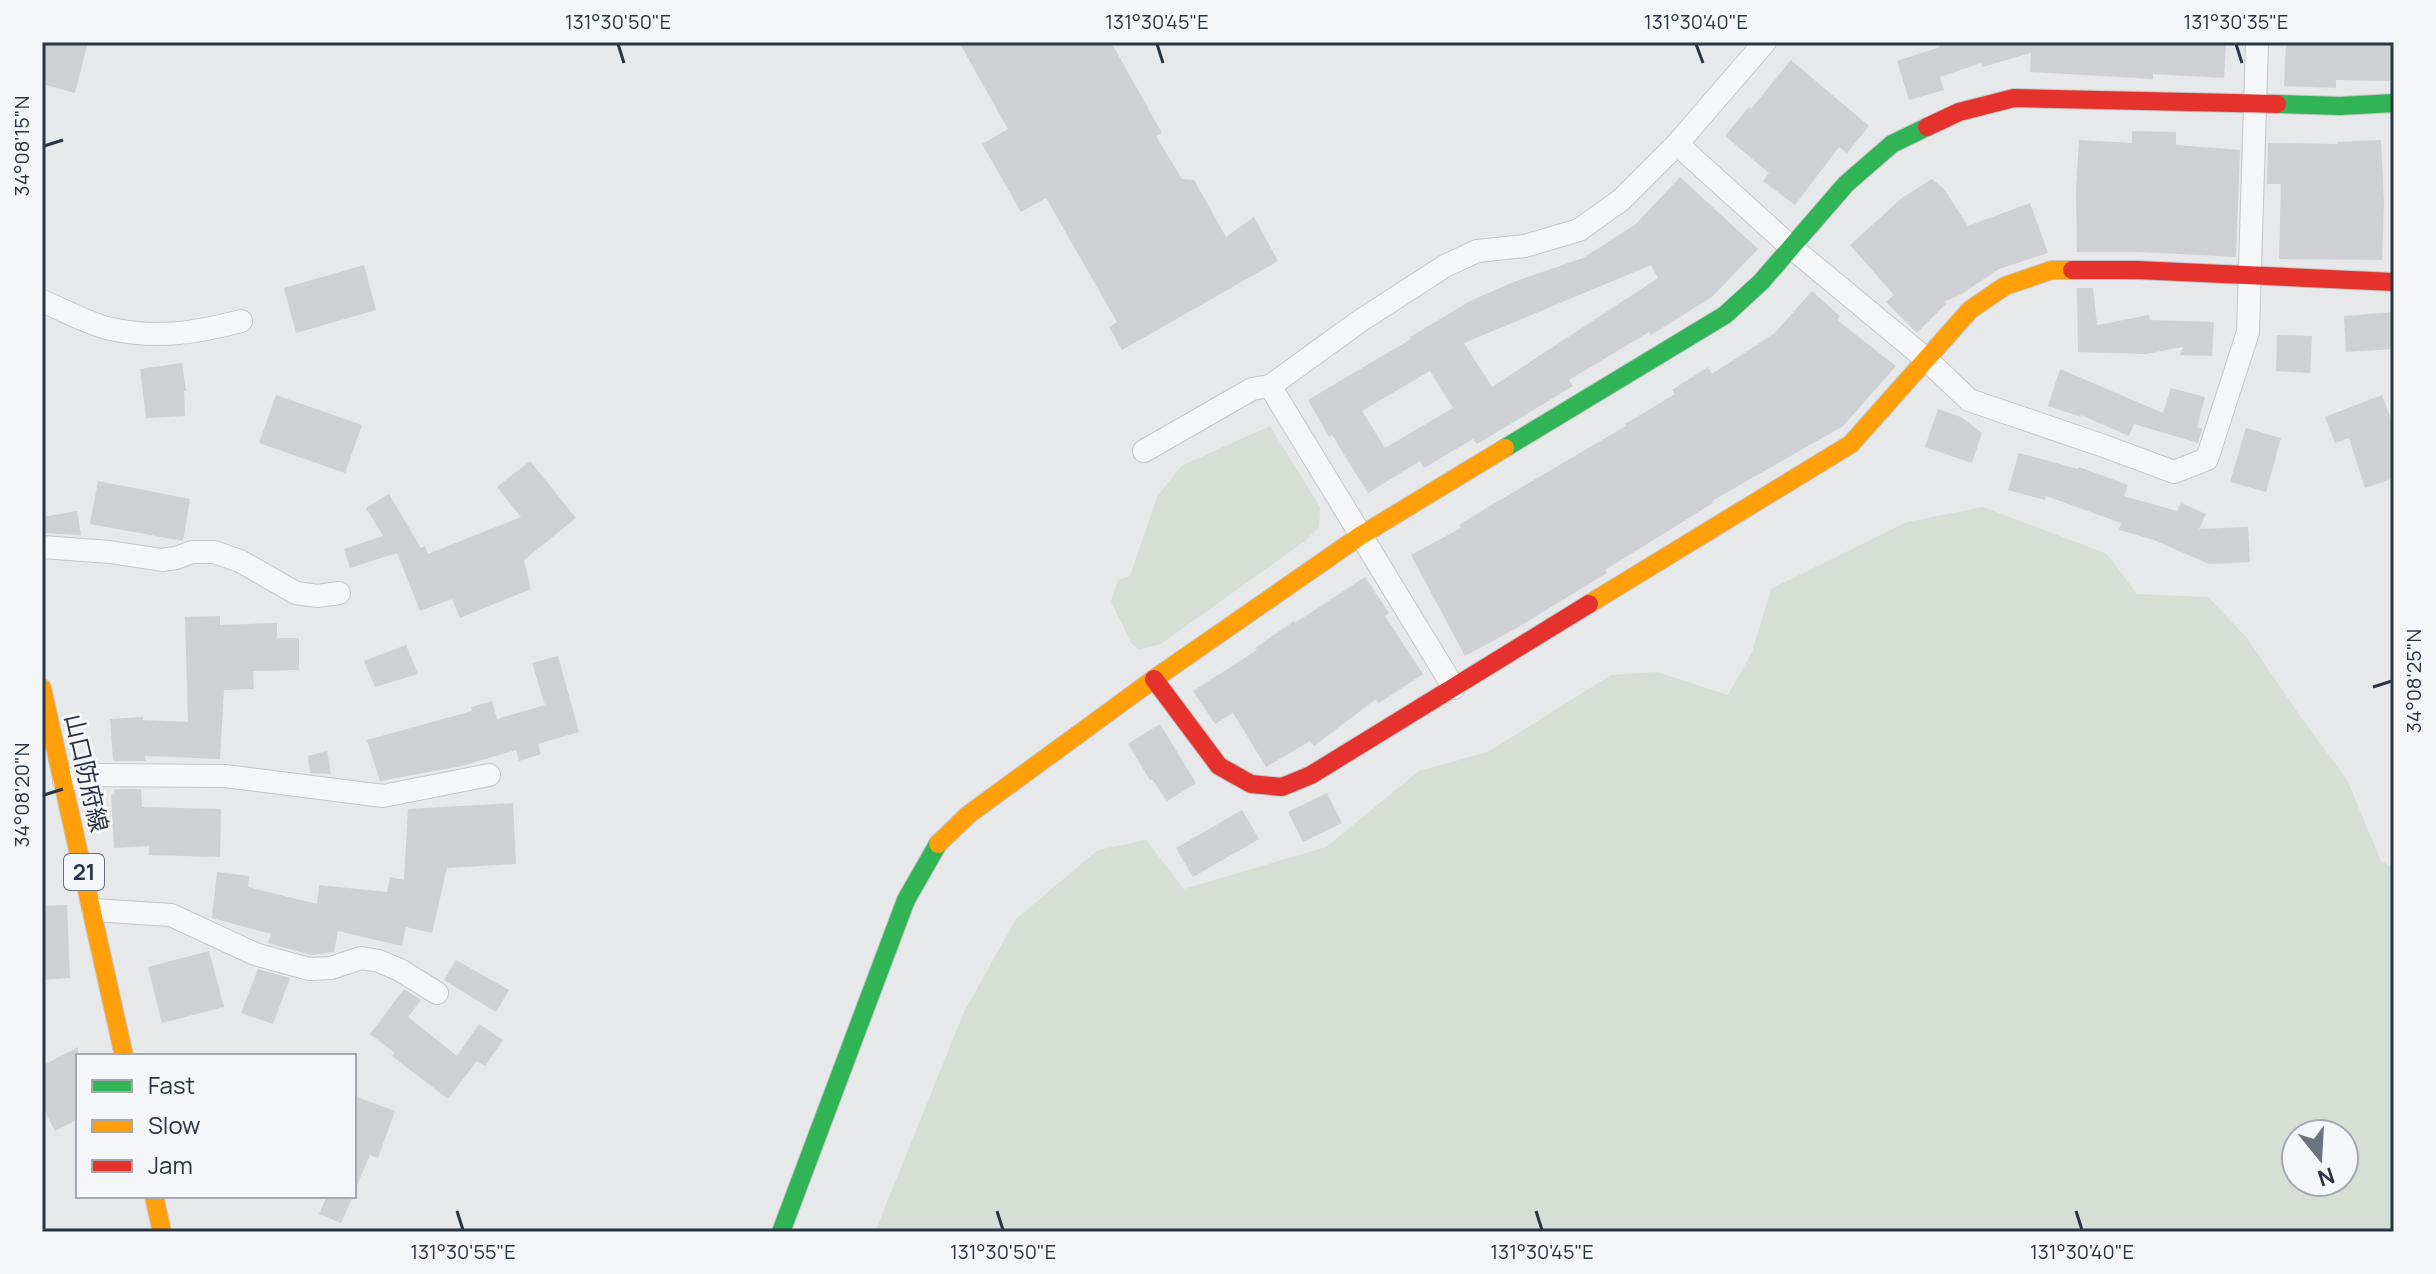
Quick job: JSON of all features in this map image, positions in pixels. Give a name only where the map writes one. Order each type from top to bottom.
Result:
[{"type":"street","points":[[1144,451],[1252,389],[1270,386],[1360,321],[1445,266],[1477,251],[1525,246],[1579,230],[1621,200],[1677,144],[1765,42]]},
{"type":"street","points":[[1677,144],[1791,247],[1926,359],[1969,400],[2174,472],[2207,459],[2248,332],[2257,42]]},
{"type":"street","points":[[781,1232],[906,900],[935,847],[968,815],[1154,679],[1360,536],[1725,315],[1761,282],[1846,184],[1892,144],[1959,112],[2014,98],[2340,106],[2394,103]]},
{"type":"street","points":[[1154,679],[1219,766],[1251,784],[1282,787],[1311,775],[1851,444],[1970,310],[2005,286],[2052,270],[2137,270],[2394,282]]},
{"type":"street","points":[[42,301],[109,329],[156,335],[196,333],[241,321]]},
{"type":"street","points":[[1270,386],[1454,688]]},
{"type":"street","points":[[42,547],[162,560],[192,552],[214,552],[240,561],[296,593],[317,596],[339,593]]},
{"type":"street","name":"山口防府線","points":[[42,688],[124,1054]]},
{"type":"street","points":[[64,781],[95,775],[225,776],[383,796],[489,775]]},
{"type":"street","points":[[93,910],[171,915],[255,954],[309,969],[331,968],[361,958],[379,961],[437,993]]},
{"type":"street","points":[[154,1198],[162,1232]]},
{"type":"shaded area","points":[[1270,426],[1320,507],[1319,527],[1305,541],[1161,644],[1139,650],[1131,643],[1111,601],[1118,580],[1130,576],[1157,497],[1181,466]]},
{"type":"shaded area","points":[[1983,507],[2107,554],[2137,594],[2208,597],[2247,638],[2347,780],[2381,861],[2394,868],[2394,1232],[875,1232],[964,1012],[1016,919],[1098,850],[1146,840],[1184,889],[1326,847],[1419,771],[1488,752],[1611,675],[1657,672],[1728,695],[1752,652],[1771,589],[1907,522]]},
{"type":"building","points":[[42,42],[88,42],[75,93],[42,84]]},
{"type":"building","points":[[959,42],[1111,42],[1162,133],[1156,136],[1182,179],[1194,180],[1226,237],[1254,217],[1278,261],[1122,350],[1109,327],[1117,322],[1046,198],[1021,212],[982,144],[1008,129]]},
{"type":"building","points":[[1938,42],[2226,42],[2224,78],[2153,74],[2153,79],[2030,72],[2031,53],[1982,67],[1981,63],[1940,77],[1944,90],[1909,100],[1897,61],[1940,47]]},
{"type":"building","points":[[2286,42],[2394,43],[2394,81],[2336,80],[2336,88],[2284,86]]},
{"type":"building","points":[[1791,60],[1869,126],[1847,153],[1839,147],[1795,205],[1763,181],[1769,173],[1725,136]]},
{"type":"building","points":[[2132,131],[2176,132],[2176,145],[2240,150],[2236,257],[2077,252],[2079,140],[2132,143]]},
{"type":"building","points":[[2381,140],[2384,203],[2382,260],[2279,259],[2281,184],[2267,184],[2268,143],[2338,144]]},
{"type":"building","points":[[1680,177],[1758,249],[1712,297],[1569,380],[1573,386],[1477,444],[1473,439],[1424,468],[1420,461],[1368,493],[1332,435],[1329,437],[1308,400],[1470,301],[1583,258],[1636,224]],"holes":[[[1651,265],[1658,278],[1492,387],[1464,343]],[[1430,371],[1453,408],[1385,448],[1362,411]]]},
{"type":"building","points":[[1932,179],[1944,189],[1968,226],[2030,203],[2048,253],[1999,269],[1944,302],[1947,303],[1917,333],[1886,302],[1894,295],[1850,245],[1902,198]]},
{"type":"building","points":[[364,265],[376,310],[296,333],[284,288]]},
{"type":"building","points":[[2077,288],[2093,288],[2097,325],[2149,315],[2150,320],[2214,322],[2212,356],[2180,355],[2183,347],[2146,354],[2078,352]]},
{"type":"building","points":[[1812,291],[1840,316],[1837,320],[1896,366],[1843,426],[1712,501],[1605,570],[1607,573],[1465,656],[1411,555],[1461,528],[1459,525],[1626,426],[1675,394],[1672,390],[1708,367],[1712,374],[1775,333]]},
{"type":"building","points":[[2394,312],[2394,349],[2346,352],[2344,316]]},
{"type":"building","points":[[2277,335],[2312,336],[2310,373],[2276,371]]},
{"type":"building","points":[[182,363],[186,391],[185,416],[146,418],[140,369]]},
{"type":"building","points":[[2060,369],[2163,413],[2171,388],[2205,397],[2197,427],[2202,429],[2198,443],[2134,424],[2129,436],[2081,415],[2048,406]]},
{"type":"building","points":[[276,395],[362,425],[345,473],[259,443]]},
{"type":"building","points":[[2382,395],[2394,427],[2394,478],[2365,488],[2349,438],[2335,443],[2325,417]]},
{"type":"building","points":[[1938,409],[1961,417],[1982,433],[1972,463],[1925,447]]},
{"type":"building","points":[[2246,428],[2281,438],[2266,492],[2230,482]]},
{"type":"building","points":[[2019,453],[2079,467],[2128,485],[2124,496],[2177,511],[2181,503],[2206,514],[2199,529],[2248,527],[2250,562],[2209,564],[2154,540],[2119,530],[2121,523],[2046,496],[2045,500],[2008,490]]},
{"type":"building","points":[[530,461],[576,518],[524,560],[531,589],[460,618],[452,599],[420,611],[397,553],[350,568],[344,549],[383,536],[366,508],[389,494],[421,548],[425,546],[428,554],[521,517],[497,487]]},
{"type":"building","points":[[98,481],[190,499],[183,541],[90,524]]},
{"type":"building","points":[[77,511],[81,535],[42,533],[42,517]]},
{"type":"building","points":[[1365,577],[1389,613],[1385,616],[1423,674],[1379,703],[1376,699],[1314,746],[1310,741],[1266,767],[1233,713],[1215,724],[1193,691],[1257,650],[1255,648],[1294,621]]},
{"type":"building","points":[[220,616],[220,625],[277,623],[277,638],[299,638],[299,670],[253,671],[254,689],[224,690],[220,759],[145,756],[146,761],[113,761],[110,719],[143,717],[143,720],[188,722],[185,617]]},
{"type":"building","points":[[406,645],[418,674],[375,687],[364,661]]},
{"type":"building","points":[[558,656],[579,732],[538,744],[541,754],[519,761],[516,750],[462,766],[380,781],[367,740],[472,711],[471,707],[492,701],[497,719],[545,705],[532,663]]},
{"type":"building","points":[[1160,724],[1196,783],[1167,801],[1128,744]]},
{"type":"building","points":[[327,751],[331,774],[310,773],[308,756]]},
{"type":"building","points":[[114,789],[141,789],[142,807],[221,809],[220,857],[149,855],[149,846],[114,848],[111,795],[115,794]]},
{"type":"building","points":[[1327,793],[1342,823],[1303,842],[1288,812]]},
{"type":"building","points":[[513,803],[516,864],[447,868],[432,933],[406,927],[402,946],[338,931],[334,952],[311,955],[268,943],[271,934],[212,918],[217,872],[249,876],[248,887],[317,904],[319,885],[387,892],[390,877],[404,880],[408,809]]},
{"type":"building","points":[[1242,810],[1259,839],[1193,877],[1176,848]]},
{"type":"building","points":[[67,905],[70,978],[42,980],[42,906]]},
{"type":"building","points":[[209,951],[224,1007],[162,1023],[148,967]]},
{"type":"building","points":[[456,960],[509,990],[496,1012],[444,980]]},
{"type":"building","points":[[258,969],[290,978],[273,1024],[241,1013]]},
{"type":"building","points":[[404,989],[421,1000],[408,1017],[457,1056],[479,1024],[503,1040],[485,1066],[477,1061],[448,1099],[392,1056],[395,1053],[370,1034]]},
{"type":"building","points":[[78,1047],[76,1120],[55,1131],[42,1106],[42,1066]]},
{"type":"building","points":[[356,1097],[395,1111],[378,1158],[370,1155],[356,1187]]},
{"type":"building","points":[[326,1198],[352,1198],[341,1223],[319,1214]]},
{"type":"traffic: fast","points":[[2277,104],[2340,106],[2394,103]]},
{"type":"traffic: fast","points":[[1505,448],[1725,315],[1761,282],[1846,184],[1892,144],[1927,127]]},
{"type":"traffic: fast","points":[[781,1232],[906,900],[938,844]]},
{"type":"traffic: slow","points":[[1589,604],[1851,444],[1970,310],[2005,286],[2052,270],[2072,270]]},
{"type":"traffic: slow","points":[[938,844],[968,815],[1154,679],[1360,536],[1505,448]]},
{"type":"traffic: slow","points":[[42,688],[124,1054]]},
{"type":"traffic: slow","points":[[154,1198],[162,1232]]},
{"type":"traffic: jam","points":[[1927,127],[1959,112],[2014,98],[2277,104]]},
{"type":"traffic: jam","points":[[2072,270],[2137,270],[2394,282]]},
{"type":"traffic: jam","points":[[1154,679],[1219,766],[1251,784],[1282,787],[1311,775],[1589,604]]}]
